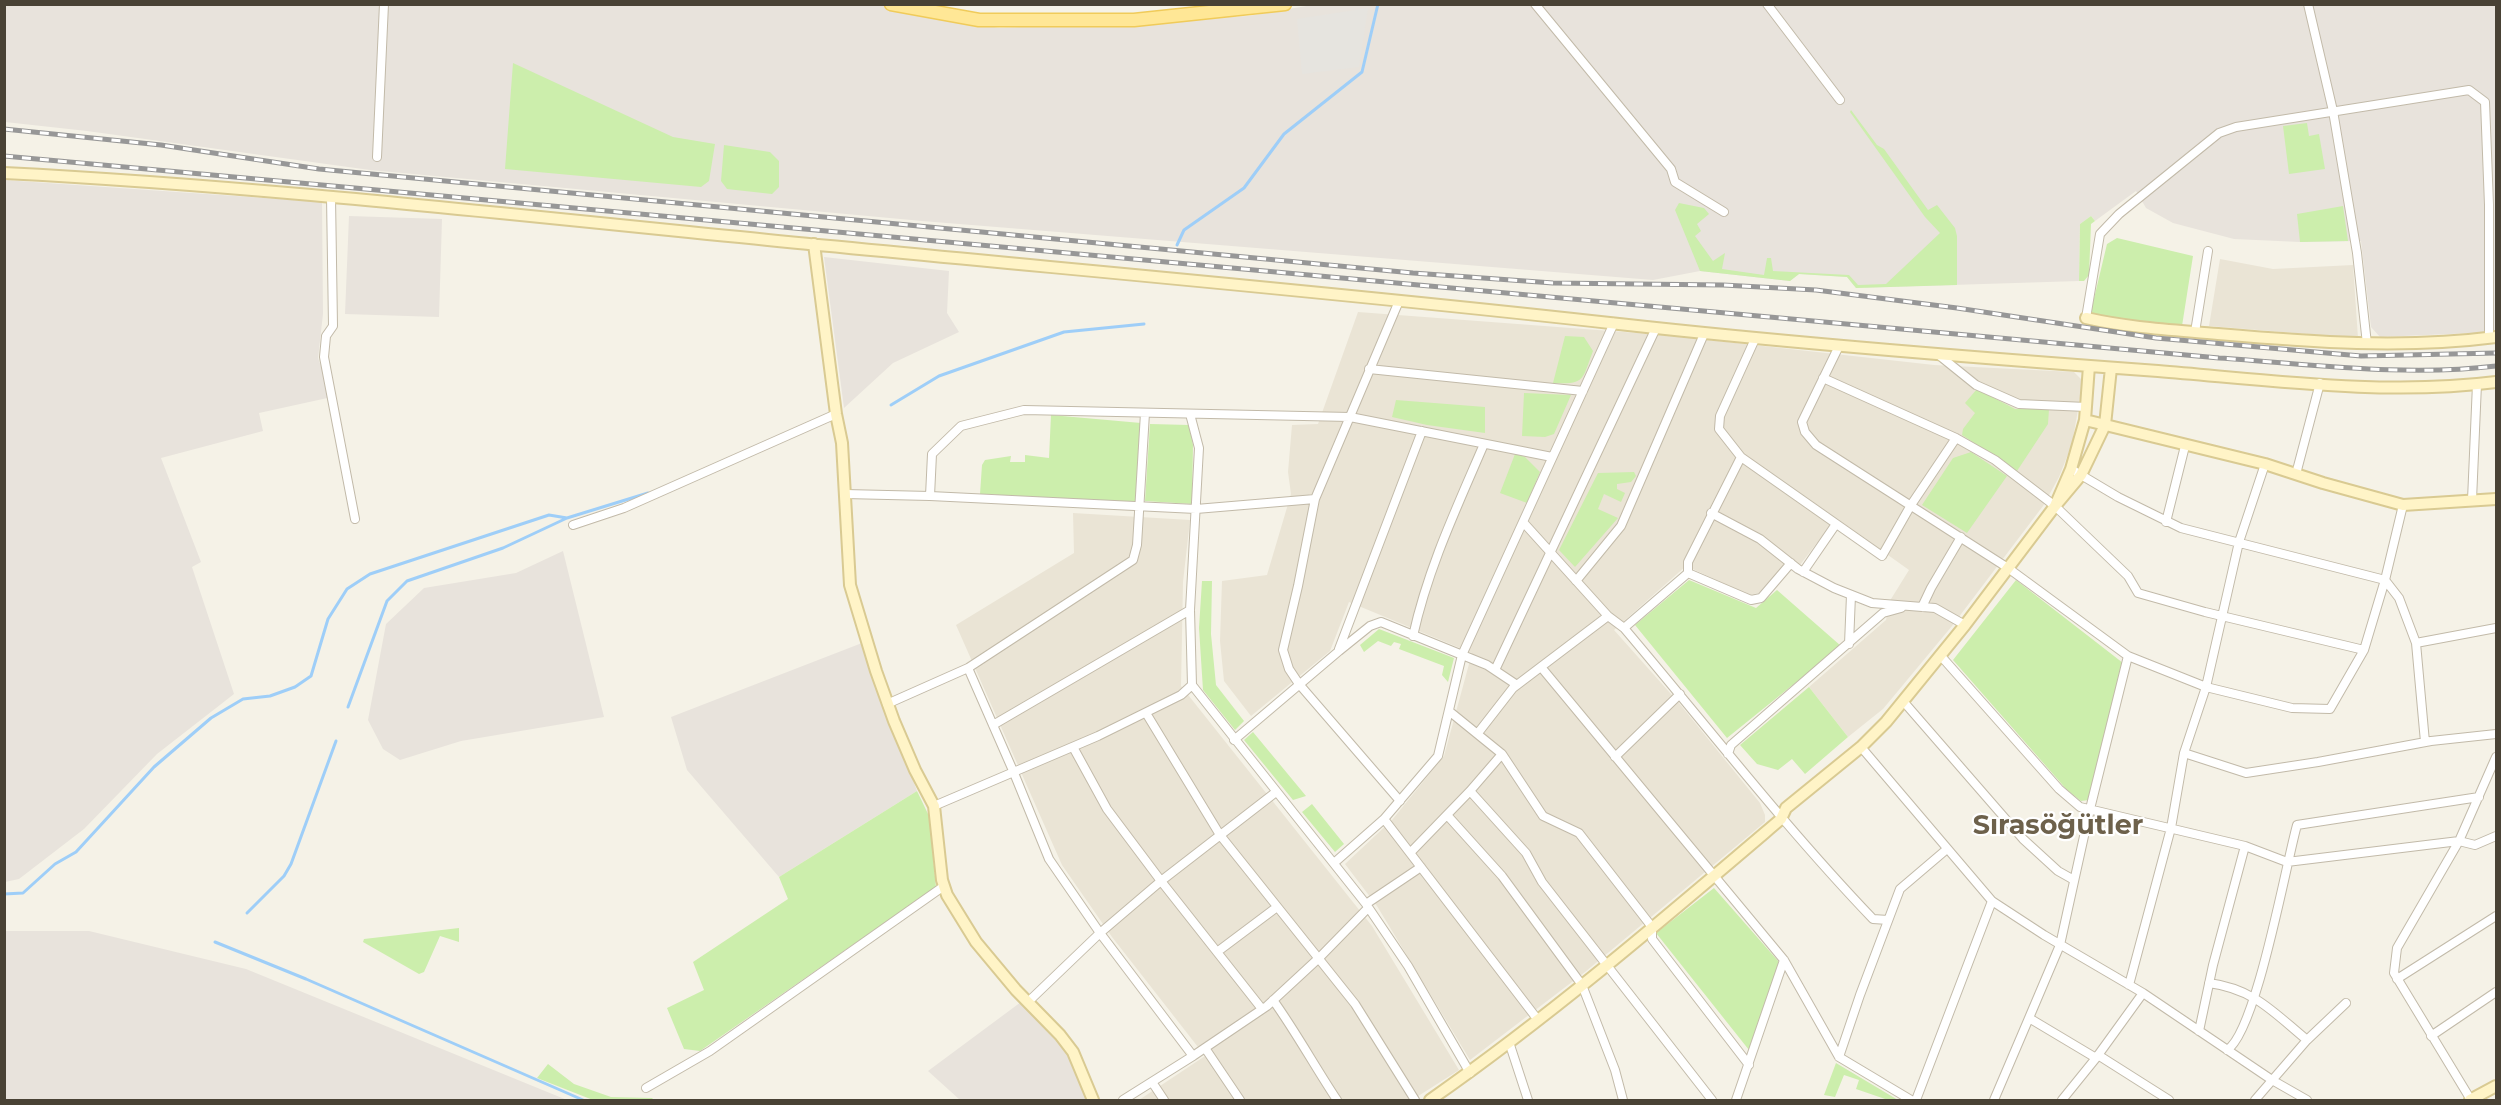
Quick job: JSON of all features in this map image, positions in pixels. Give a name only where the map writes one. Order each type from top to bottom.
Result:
[{"type":"main road","points":[[891,4],[979,20],[1134,20],[1285,4]]},
{"type":"street","points":[[376,157],[384,4]]},
{"type":"street","points":[[1536,4],[1671,169],[1675,182],[1724,212]]},
{"type":"street","points":[[1767,4],[1840,100]]},
{"type":"street","points":[[2308,4],[2333,111],[2356,253],[2367,344]]},
{"type":"street","points":[[2469,90],[2485,102],[2493,338],[2367,344],[2306,342],[2123,326],[2086,318],[2100,234],[2119,214],[2219,133],[2236,127],[2469,90]]},
{"type":"street","points":[[4,173],[150,181],[331,197],[1940,356],[2400,387],[2496,382]]},
{"type":"street","points":[[331,197],[333,326],[326,336],[324,357],[355,519]]},
{"type":"street","points":[[814,244],[836,414],[842,443],[850,585],[887,704],[915,770],[934,806],[934,822],[944,886],[947,895],[976,942],[1060,1035],[1073,1053],[1093,1101]]},
{"type":"street","points":[[2195,332],[2208,251]]},
{"type":"street","points":[[1399,301],[1315,499],[1283,650],[1288,669],[1299,684],[1400,801]]},
{"type":"street","points":[[1334,863],[1384,819],[1438,756],[1462,655],[1614,323]]},
{"type":"street","points":[[1495,670],[1656,328]]},
{"type":"street","points":[[1576,580],[1621,526],[1704,334]]},
{"type":"street","points":[[1755,339],[1720,416],[1719,429],[1741,457],[1882,556],[1911,505],[1956,438]]},
{"type":"street","points":[[1839,346],[1802,422],[1805,432],[1816,445],[2008,568],[2128,656],[2206,687],[2292,708],[2330,709],[2364,650],[2385,580],[2403,505]]},
{"type":"street","points":[[1940,356],[1976,385],[2019,404],[2086,407]]},
{"type":"street","points":[[2055,506],[2071,469],[2085,420],[2089,366]]},
{"type":"street","points":[[1430,1101],[1470,1073],[1582,985],[1713,877],[1780,819],[1786,808],[1861,747],[1903,701],[1965,625],[2081,475],[2105,425],[2110,368]]},
{"type":"street","points":[[1369,369],[1583,391]]},
{"type":"street","points":[[1823,378],[1956,438],[1995,460],[2055,506],[2128,576],[2138,593],[2364,650]]},
{"type":"street","points":[[2296,474],[2320,383]]},
{"type":"street","points":[[2472,500],[2477,384]]},
{"type":"street","points":[[930,496],[932,454],[961,426],[1024,410],[1350,417],[1552,458]]},
{"type":"street","points":[[887,704],[968,668],[1134,560],[1140,507],[1145,413]]},
{"type":"street","points":[[573,525],[624,508],[836,414]]},
{"type":"street","points":[[1190,414],[1199,448],[1190,610],[1192,685],[1367,906],[1407,966],[1470,1073]]},
{"type":"street","points":[[2085,420],[2265,464],[2403,505],[2496,499]]},
{"type":"street","points":[[1338,651],[1422,431]]},
{"type":"street","points":[[1413,636],[1422,596],[1433,565],[1484,444]]},
{"type":"street","points":[[2166,522],[2185,446]]},
{"type":"street","points":[[1624,628],[1688,573],[1688,562],[1741,457]]},
{"type":"street","points":[[2129,985],[2170,828],[2184,753],[2206,687],[2239,542],[2265,464]]},
{"type":"street","points":[[2071,469],[2166,522],[2181,528],[2385,580],[2399,598],[2416,643],[2425,742]]},
{"type":"street","points":[[845,494],[1196,509],[1315,499]]},
{"type":"street","points":[[1711,513],[1760,539],[1803,572],[1851,595],[1872,603],[1935,608],[1965,625]]},
{"type":"street","points":[[1523,522],[1608,616],[1624,628],[1780,819],[1873,920],[1888,920]]},
{"type":"street","points":[[1803,572],[1836,524]]},
{"type":"street","points":[[1922,607],[1961,537]]},
{"type":"street","points":[[1688,573],[1751,600],[1761,598],[1791,563]]},
{"type":"street","points":[[1849,644],[1851,595]]},
{"type":"street","points":[[1728,754],[1731,745],[1883,614],[1906,606]]},
{"type":"street","points":[[993,725],[1190,610]]},
{"type":"street","points":[[1478,734],[1517,685],[1608,616]]},
{"type":"street","points":[[1234,740],[1338,651],[1370,626],[1380,622],[1495,670],[1517,685]]},
{"type":"street","points":[[2416,643],[2496,628]]},
{"type":"street","points":[[1940,655],[2059,789],[2080,807],[2245,846],[2287,862],[2459,841],[2475,845],[2496,836]]},
{"type":"street","points":[[1994,1101],[2060,945],[2090,809],[2128,656]]},
{"type":"street","points":[[1541,667],[1784,960],[1839,1057],[1911,1101]]},
{"type":"street","points":[[968,668],[1014,772],[1049,860],[1100,933],[1193,1056]]},
{"type":"street","points":[[934,806],[1073,747],[1146,713],[1181,695],[1192,685]]},
{"type":"street","points":[[1615,757],[1680,694]]},
{"type":"street","points":[[1903,701],[2023,839],[2058,871],[2074,880]]},
{"type":"street","points":[[1449,711],[1502,754],[1543,816],[1579,833],[1652,927],[1652,939],[1749,1065]]},
{"type":"street","points":[[1146,713],[1220,835],[1355,1004],[1415,1101]]},
{"type":"street","points":[[2184,753],[2247,773],[2425,742],[2496,734]]},
{"type":"street","points":[[1073,747],[1107,809],[1262,1009]]},
{"type":"street","points":[[1861,747],[1992,901],[2060,945],[2143,993],[2307,1101]]},
{"type":"street","points":[[1410,853],[1502,754]]},
{"type":"street","points":[[2496,757],[2459,841],[2397,948],[2394,973],[2470,1100],[2496,1086]]},
{"type":"street","points":[[1470,791],[1526,853],[1542,882],[1712,1101]]},
{"type":"street","points":[[1028,1002],[1100,933],[1161,881],[1276,792]]},
{"type":"street","points":[[2227,1050],[2233,1046],[2245,1024],[2254,996],[2276,921],[2287,862],[2297,825],[2479,797]]},
{"type":"street","points":[[1447,815],[1502,876],[1582,985],[1615,1070],[1623,1101]]},
{"type":"street","points":[[1384,819],[1538,1020]]},
{"type":"street","points":[[2199,1031],[2209,983],[2245,846]]},
{"type":"street","points":[[1839,1057],[1900,889],[1947,849]]},
{"type":"street","points":[[1123,1101],[1262,1009],[1318,959],[1367,906],[1421,867]]},
{"type":"street","points":[[646,1088],[710,1051],[944,886]]},
{"type":"street","points":[[1916,1101],[1992,901]]},
{"type":"street","points":[[1217,952],[1277,907]]},
{"type":"street","points":[[2397,979],[2496,916]]},
{"type":"street","points":[[1736,1101],[1784,960]]},
{"type":"street","points":[[2209,983],[2229,986],[2254,996],[2307,1040]]},
{"type":"street","points":[[2431,1036],[2496,992]]},
{"type":"street","points":[[2062,1101],[2143,993]]},
{"type":"street","points":[[1273,1000],[1297,1034],[1337,1101]]},
{"type":"street","points":[[2254,1101],[2307,1040],[2346,1003]]},
{"type":"street","points":[[2029,1018],[2169,1101]]},
{"type":"street","points":[[1509,1042],[1528,1101]]},
{"type":"street","points":[[1205,1048],[1240,1101]]},
{"type":"street","points":[[1152,1082],[1164,1101]]},
{"type":"shaded area","points":[[878,4],[999,28],[1248,16],[1318,4],[2496,5],[2496,332],[2380,337],[2371,327],[2361,241],[2300,242],[2234,239],[2173,223],[2146,208],[2136,191],[2095,221],[2091,216],[2080,224],[2079,281],[1856,288],[1847,277],[1799,274],[1790,281],[1700,271],[1653,280],[922,221],[370,170],[5,122],[4,5]]},
{"type":"shaded area","points":[[1368,8],[1359,67],[1302,74],[1297,19]]},
{"type":"shaded area","points":[[4,180],[322,202],[323,314],[318,358],[332,397],[259,413],[263,431],[161,458],[201,562],[192,567],[234,694],[157,754],[84,829],[19,879],[5,882]]},
{"type":"shaded area","points":[[349,216],[442,219],[439,317],[345,314]]},
{"type":"shaded area","points":[[824,257],[949,271],[947,313],[959,332],[893,363],[844,408]]},
{"type":"shaded area","points":[[2220,259],[2273,269],[2353,265],[2358,338],[2209,326]]},
{"type":"shaded area","points":[[1358,312],[1664,335],[1934,365],[2074,372],[2083,381],[2072,444],[2059,477],[2043,506],[1952,626],[1883,709],[1848,737],[1809,687],[1886,620],[1891,599],[1909,570],[1836,518],[1800,565],[1790,559],[1759,593],[1749,595],[1686,566],[1614,630],[1679,703],[1760,803],[1765,822],[1585,972],[1470,1060],[1377,906],[1345,864],[1392,820],[1444,756],[1472,653],[1349,602],[1330,651],[1251,716],[1224,681],[1220,641],[1222,581],[1267,575],[1291,494],[1288,472],[1292,425],[1318,424]]},
{"type":"shaded area","points":[[1073,513],[1190,520],[1183,582],[1181,686],[1372,926],[1459,1070],[1412,1100],[1139,1100],[1205,1056],[1112,937],[1062,865],[956,625],[1074,553]]},
{"type":"shaded area","points":[[563,551],[604,717],[461,741],[400,760],[383,749],[368,720],[386,624],[424,588],[516,573]]},
{"type":"shaded area","points":[[862,643],[917,791],[779,877],[687,770],[671,717]]},
{"type":"shaded area","points":[[5,931],[89,931],[246,969],[567,1100],[5,1100]]},
{"type":"shaded area","points":[[1021,1002],[1075,1060],[1093,1100],[960,1100],[928,1071]]},
{"type":"green space","points":[[513,63],[673,137],[715,144],[709,181],[701,187],[505,169]]},
{"type":"green space","points":[[1851,110],[1877,145],[1884,149],[1928,210],[1937,205],[1955,228],[1957,285],[1856,288],[1847,277],[1799,274],[1790,281],[1700,271],[1675,210],[1679,203],[1704,208],[1709,214],[1697,224],[1701,231],[1695,236],[1713,261],[1725,253],[1722,269],[1764,275],[1767,258],[1771,258],[1773,271],[1849,275],[1858,285],[1886,284],[1940,233],[1925,217],[1850,112]]},
{"type":"green space","points":[[2307,123],[2309,136],[2319,134],[2325,169],[2289,174],[2283,126]]},
{"type":"green space","points":[[724,145],[770,152],[779,161],[779,187],[772,194],[727,189],[721,181]]},
{"type":"green space","points":[[2343,206],[2348,241],[2300,242],[2297,214]]},
{"type":"green space","points":[[2091,216],[2095,221],[2091,224],[2089,275],[2084,281],[2079,281],[2080,224]]},
{"type":"green space","points":[[2117,238],[2193,256],[2182,326],[2096,318],[2091,311],[2107,244]]},
{"type":"green space","points":[[1565,336],[1584,337],[1593,351],[1581,378],[1572,383],[1553,383]]},
{"type":"green space","points":[[1977,389],[2015,409],[2049,409],[2048,424],[2017,471],[1962,435],[1963,429],[1975,413],[1965,403]]},
{"type":"green space","points":[[1524,393],[1571,395],[1554,434],[1545,437],[1522,436]]},
{"type":"green space","points":[[1396,400],[1485,407],[1485,433],[1427,425],[1392,417]]},
{"type":"green space","points":[[1051,415],[1141,423],[1137,502],[980,494],[982,465],[985,460],[1011,456],[1010,462],[1025,462],[1025,455],[1049,458]]},
{"type":"green space","points":[[1150,424],[1189,425],[1193,445],[1192,504],[1145,501]]},
{"type":"green space","points":[[1971,452],[2007,476],[1967,533],[1922,505],[1953,458]]},
{"type":"green space","points":[[1515,454],[1525,457],[1540,472],[1527,503],[1500,493]]},
{"type":"green space","points":[[1634,472],[1636,476],[1631,482],[1617,484],[1617,489],[1625,493],[1621,502],[1604,494],[1598,509],[1618,518],[1575,567],[1559,550],[1598,473]]},
{"type":"green space","points":[[1689,580],[1756,608],[1777,590],[1841,646],[1727,738],[1635,625]]},
{"type":"green space","points":[[2016,580],[2123,663],[2089,800],[2081,801],[2067,790],[1953,660]]},
{"type":"green space","points":[[1202,581],[1212,581],[1211,634],[1216,685],[1244,721],[1235,730],[1203,690],[1199,628]]},
{"type":"green space","points":[[1379,629],[1454,658],[1448,682],[1442,675],[1444,666],[1399,649],[1401,644],[1394,642],[1391,646],[1378,641],[1364,652],[1360,645]]},
{"type":"green space","points":[[1809,687],[1848,737],[1805,774],[1792,759],[1778,770],[1757,764],[1740,745]]},
{"type":"green space","points":[[1253,732],[1306,796],[1293,800],[1244,740]]},
{"type":"green space","points":[[917,791],[929,816],[936,887],[700,1051],[684,1049],[667,1008],[704,990],[693,962],[788,899],[779,877]]},
{"type":"green space","points":[[1312,804],[1344,844],[1335,852],[1302,812]]},
{"type":"green space","points":[[1714,888],[1779,962],[1749,1050],[1656,933]]},
{"type":"green space","points":[[459,928],[459,942],[440,936],[424,972],[419,974],[363,942],[364,939]]},
{"type":"green space","points":[[1836,1063],[1898,1100],[1888,1100],[1856,1089],[1859,1080],[1844,1075],[1835,1097],[1824,1095]]},
{"type":"green space","points":[[548,1064],[574,1084],[611,1097],[652,1098],[654,1100],[593,1100],[537,1078]]},
{"type":"waterway","points":[[1177,245],[1184,230],[1244,188],[1284,134],[1362,72],[1378,4]]},
{"type":"waterway","points":[[891,405],[939,376],[1064,332],[1144,324]]},
{"type":"waterway","points":[[348,707],[387,601],[407,581],[503,548],[567,518],[648,493]]},
{"type":"waterway","points":[[4,894],[23,893],[55,864],[76,852],[154,767],[211,718],[243,699],[270,696],[295,687],[311,676],[328,619],[347,589],[370,574],[549,515],[567,518]]},
{"type":"waterway","points":[[247,913],[284,876],[291,864],[336,741]]},
{"type":"waterway","points":[[215,942],[306,979],[583,1100]]},
{"type":"railway","points":[[4,129],[161,145],[319,169],[1413,273],[1553,283],[1723,285],[1816,290],[1957,308],[2156,338],[2361,356],[2496,353]]},
{"type":"railway","points":[[4,156],[2219,358],[2393,370],[2496,366]]},
{"type":"district","name":"Sırasöğütler","points":[[2058,826]]}]
